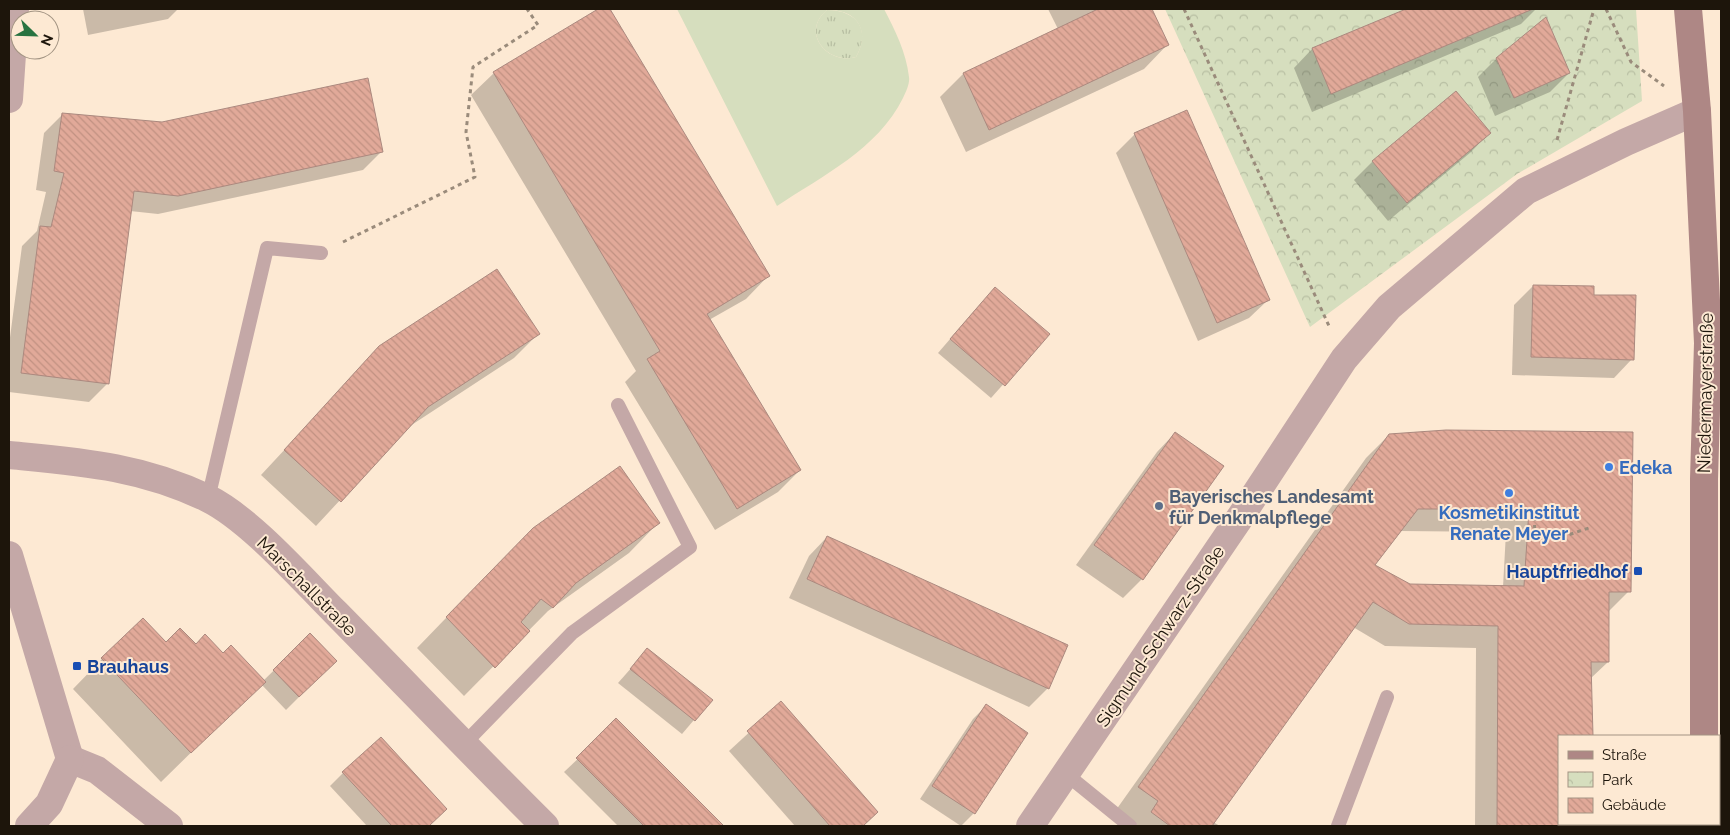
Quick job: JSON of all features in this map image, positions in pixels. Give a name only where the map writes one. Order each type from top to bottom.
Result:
[{"type":"main road","name":"Niedermayerstraße","points":[[1688,9],[1697,111],[1708,343],[1704,479],[1704,735]]},
{"type":"street","points":[[9,99],[15,9]]},
{"type":"street","name":"Sigmund-Schwarz-Straße","points":[[1030,826],[1241,516],[1344,359],[1389,307],[1526,191],[1626,142],[1697,111]]},
{"type":"street","name":"Marschallstraße","points":[[9,455],[94,463],[153,476],[208,499],[237,516],[311,588],[463,745],[545,826]]},
{"type":"street","points":[[9,556],[70,759],[49,804],[29,826]]},
{"type":"street","points":[[70,759],[97,770],[169,826]]},
{"type":"lane","points":[[208,499],[267,248],[321,253]]},
{"type":"lane","points":[[463,745],[572,633],[690,547],[618,405]]},
{"type":"lane","points":[[1338,826],[1388,697]]},
{"type":"lane","points":[[1066,774],[1130,826]]},
{"type":"path","points":[[321,253],[474,177],[466,132],[473,67],[538,25],[528,9]]},
{"type":"path","points":[[1184,9],[1344,359]]},
{"type":"path","points":[[1554,145],[1559,137],[1594,9]]},
{"type":"path","points":[[1606,9],[1631,62]]},
{"type":"path","points":[[1534,510],[1535,538],[1562,537],[1588,528]]},
{"type":"green space","points":[[677,9],[884,9],[908,68],[909,82],[903,98],[892,116],[864,147],[848,160],[777,206]],"holes":[[[827,10],[846,13],[853,18],[861,30],[862,39],[856,57],[845,58],[835,56],[821,45],[817,37],[816,28],[819,19]]]},
{"type":"green space","points":[[1165,9],[1636,9],[1642,101],[1517,174],[1310,327]]},
{"type":"green space","points":[[827,10],[847,14],[859,24],[862,31],[862,39],[856,57],[845,58],[835,56],[821,45],[817,37],[816,28],[819,19]]},
{"type":"building","points":[[598,9],[610,9],[770,276],[707,314],[801,470],[737,509],[647,359],[660,351],[493,72]]},
{"type":"building","points":[[1098,9],[1152,9],[1169,45],[989,130],[963,73]]},
{"type":"building","points":[[1406,9],[1533,9],[1331,94],[1312,48]]},
{"type":"building","points":[[1546,17],[1570,73],[1514,98],[1496,58]]},
{"type":"building","points":[[368,78],[383,152],[178,196],[134,191],[109,384],[21,373],[40,226],[51,227],[64,173],[54,171],[62,113],[162,122]]},
{"type":"building","points":[[1456,91],[1491,133],[1407,203],[1372,161]]},
{"type":"building","points":[[1187,110],[1270,300],[1217,323],[1134,133]]},
{"type":"building","points":[[497,269],[540,334],[428,407],[341,502],[284,450],[379,346]]},
{"type":"building","points":[[1533,285],[1594,286],[1594,295],[1636,295],[1634,360],[1531,357]]},
{"type":"building","points":[[995,287],[1050,334],[1005,386],[950,339]]},
{"type":"building","points":[[1446,430],[1633,432],[1631,592],[1609,592],[1609,662],[1591,662],[1593,735],[1558,735],[1559,826],[1497,826],[1498,626],[1409,624],[1373,602],[1212,826],[1170,826],[1151,812],[1158,801],[1138,787],[1389,434]],"holes":[[[1418,509],[1529,509],[1524,586],[1410,584],[1375,565]]]},
{"type":"building","name":"Bayerisches Landesamt für Denkmalpflege","points":[[1175,432],[1224,466],[1143,580],[1094,545]]},
{"type":"building","points":[[620,466],[660,523],[576,583],[553,608],[541,599],[521,622],[530,631],[495,668],[446,617],[533,528]]},
{"type":"building","points":[[827,536],[1068,645],[1049,689],[807,579]]},
{"type":"building","points":[[143,618],[166,642],[180,628],[196,644],[205,634],[223,653],[231,645],[266,682],[191,753],[101,658]]},
{"type":"building","points":[[310,633],[337,661],[299,697],[273,670]]},
{"type":"building","points":[[647,648],[713,700],[695,721],[630,669]]},
{"type":"building","points":[[781,701],[878,812],[863,826],[830,826],[747,731]]},
{"type":"building","points":[[986,704],[1028,733],[975,814],[932,786]]},
{"type":"building","points":[[616,718],[724,826],[644,826],[576,758]]},
{"type":"building","points":[[381,737],[447,809],[429,826],[392,826],[342,772]]},
{"type":"place","name":"Edeka","points":[[1609,467]]},
{"type":"place","name":"Kosmetikinstitut Renate Meyer","points":[[1509,493]]},
{"type":"place","name":"Bayerisches Landesamt für Denkmalpflege","points":[[1159,506]]},
{"type":"place","name":"Hauptfriedhof","points":[[1638,571]]},
{"type":"place","name":"Brauhaus","points":[[77,666]]}]
